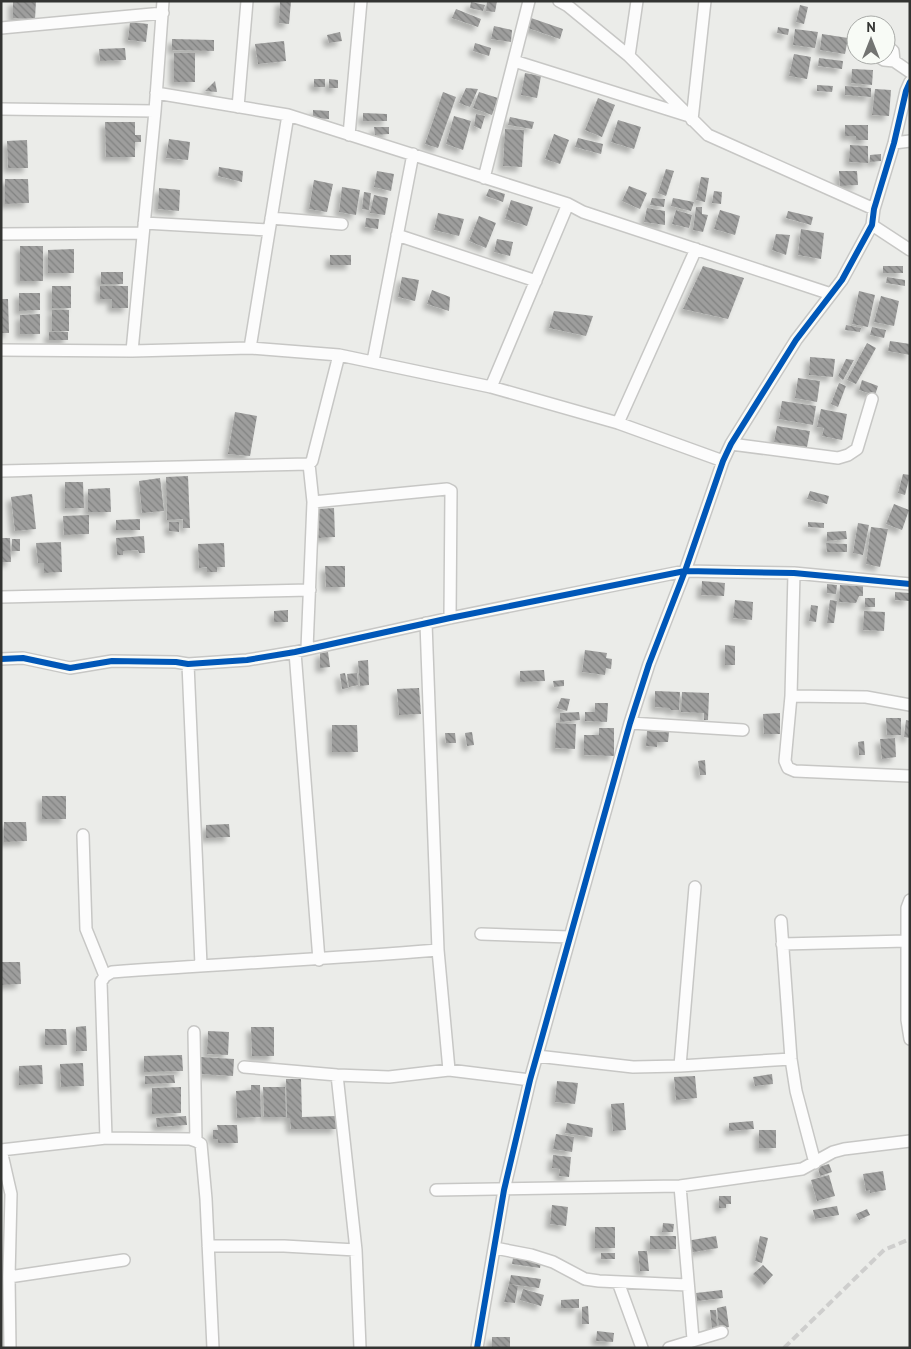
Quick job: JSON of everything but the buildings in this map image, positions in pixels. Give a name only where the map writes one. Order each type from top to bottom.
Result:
[{"type":"street","points":[[132,351],[155,111],[163,1]]},
{"type":"street","points":[[238,107],[247,1]]},
{"type":"street","points":[[349,135],[360,1]]},
{"type":"street","points":[[484,178],[529,1]]},
{"type":"street","points":[[629,56],[637,1]]},
{"type":"street","points":[[690,117],[705,1]]},
{"type":"street","points":[[565,3],[629,56],[708,135],[874,209]]},
{"type":"street","points":[[1,28],[163,13]]},
{"type":"street","points":[[514,61],[690,117]]},
{"type":"street","points":[[896,62],[910,72]]},
{"type":"street","points":[[478,1348],[496,1248],[504,1190],[530,1080],[630,723],[649,664],[685,572],[723,461],[731,444],[796,340],[842,280],[872,225],[874,209],[910,82]]},
{"type":"street","points":[[156,93],[288,115],[568,204],[583,212],[831,294]]},
{"type":"street","points":[[1,109],[155,111]]},
{"type":"street","points":[[250,348],[288,115]]},
{"type":"street","points":[[894,143],[910,141]]},
{"type":"street","points":[[372,361],[413,154]]},
{"type":"street","points":[[491,387],[568,204]]},
{"type":"street","points":[[271,218],[342,224]]},
{"type":"street","points":[[872,225],[910,250]]},
{"type":"street","points":[[1,234],[144,228],[269,230]]},
{"type":"street","points":[[397,235],[536,281]]},
{"type":"street","points":[[618,423],[696,249]]},
{"type":"street","points":[[1,350],[132,351],[250,348],[339,355],[491,387],[618,423],[723,461]]},
{"type":"street","points":[[307,649],[313,502],[309,464],[312,461],[339,355]]},
{"type":"street","points":[[731,444],[838,458],[848,455],[857,449],[872,399]]},
{"type":"street","points":[[1,471],[309,464]]},
{"type":"street","points":[[313,502],[446,488],[451,491],[450,618]]},
{"type":"street","points":[[1,659],[23,658],[70,668],[119,661],[188,664],[247,660],[295,652],[450,618],[685,572],[794,573],[910,584]]},
{"type":"street","points":[[794,573],[791,696],[784,761],[788,768],[795,771],[910,776]]},
{"type":"street","points":[[1,597],[310,590]]},
{"type":"street","points":[[426,623],[438,950],[449,1070]]},
{"type":"street","points":[[295,652],[319,960]]},
{"type":"street","points":[[188,664],[201,965]]},
{"type":"street","points":[[791,696],[866,697],[910,706]]},
{"type":"street","points":[[630,723],[743,730]]},
{"type":"street","points":[[83,835],[86,930],[105,976]]},
{"type":"street","points":[[680,1066],[695,887]]},
{"type":"street","points":[[910,900],[907,908],[907,1020],[910,1039]]},
{"type":"street","points":[[781,921],[791,1059],[796,1091],[815,1163]]},
{"type":"street","points":[[481,934],[570,937]]},
{"type":"street","points":[[782,944],[907,941]]},
{"type":"street","points":[[106,1138],[102,982],[105,976],[112,972],[201,965],[319,960],[438,950]]},
{"type":"street","points":[[194,1032],[196,1140]]},
{"type":"street","points":[[537,1056],[633,1067],[791,1059]]},
{"type":"street","points":[[244,1067],[338,1075],[389,1077],[449,1070],[530,1080]]},
{"type":"street","points":[[338,1075],[356,1250],[360,1348]]},
{"type":"street","points":[[10,1348],[11,1194],[1,1150],[106,1138],[190,1139],[196,1140],[201,1144],[213,1348]]},
{"type":"street","points":[[436,1190],[680,1186],[802,1169],[833,1152],[844,1149],[910,1141]]},
{"type":"street","points":[[680,1186],[693,1339]]},
{"type":"street","points":[[208,1246],[274,1246],[356,1250]]},
{"type":"street","points":[[496,1248],[538,1257],[585,1279],[671,1286],[688,1285]]},
{"type":"street","points":[[9,1277],[124,1260]]},
{"type":"street","points":[[618,1282],[642,1348]]},
{"type":"street","points":[[668,1348],[693,1339],[722,1332]]},
{"type":"railway","points":[[784,1348],[884,1250],[910,1239]]},
{"type":"cycle path","points":[[477,1348],[504,1190],[530,1080],[630,723],[649,664],[685,571],[723,461],[731,444],[796,340],[842,280],[872,225],[874,209],[910,82]]},
{"type":"cycle path","points":[[1,659],[23,658],[70,668],[112,661],[176,662],[188,664],[247,660],[295,652],[450,618],[685,571],[794,573],[910,584]]}]
